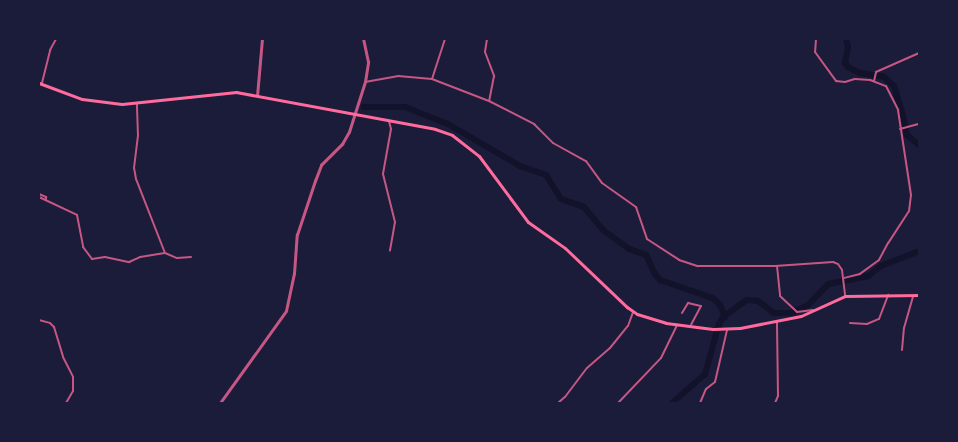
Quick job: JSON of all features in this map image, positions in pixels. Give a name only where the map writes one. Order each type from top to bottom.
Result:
[{"type":"main road","points":[[40,83],[92,102],[137,103],[230,92],[435,129],[458,138],[479,156],[528,222],[565,248],[633,311],[650,319],[690,327],[726,330],[778,322],[801,316],[845,296],[919,295]]},
{"type":"street","points":[[40,83],[50,50],[56,39]]},
{"type":"street","points":[[257,96],[262,39]]},
{"type":"street","points":[[220,403],[286,311],[294,274],[297,235],[315,181],[326,158],[346,138],[365,82],[368,62],[363,39]]},
{"type":"street","points":[[432,79],[445,39]]},
{"type":"street","points":[[487,39],[484,52],[494,76],[489,102]]},
{"type":"street","points":[[816,39],[815,52],[836,81],[845,82],[855,78],[874,81],[886,86],[898,110],[911,195],[909,211],[888,242],[879,260],[860,274],[844,279]]},
{"type":"street","points":[[874,81],[876,72],[919,53]]},
{"type":"street","points":[[365,82],[398,76],[432,79],[489,102],[534,124],[553,143],[586,160],[602,183],[636,207],[642,218],[645,236],[668,254],[698,266],[777,266],[833,262],[840,266],[844,279],[845,296]]},
{"type":"street","points":[[137,103],[138,136],[134,168],[136,179],[165,254]]},
{"type":"street","points":[[389,121],[391,129],[383,174],[395,222],[390,251]]},
{"type":"street","points":[[900,129],[919,124]]},
{"type":"street","points":[[39,194],[46,197],[46,200]]},
{"type":"street","points":[[39,197],[77,215],[83,247],[92,259],[105,257],[129,262],[140,257],[165,254],[177,258],[191,257]]},
{"type":"street","points":[[777,266],[780,296],[797,312],[813,310]]},
{"type":"street","points":[[850,323],[867,324],[879,319],[888,295]]},
{"type":"street","points":[[902,350],[904,328],[914,295]]},
{"type":"street","points":[[682,313],[688,303],[701,306],[690,327]]},
{"type":"street","points":[[558,403],[565,398],[587,368],[610,348],[628,326],[633,311]]},
{"type":"street","points":[[39,320],[50,323],[54,327],[63,357],[73,377],[73,392],[66,403]]},
{"type":"street","points":[[775,403],[778,396],[778,322]]},
{"type":"street","points":[[618,403],[660,358],[677,325]]},
{"type":"street","points":[[700,403],[706,389],[715,382],[726,330]]},
{"type":"waterway","points":[[846,39],[848,47],[845,63],[848,67],[860,73],[884,77],[894,86],[907,135],[919,145]]},
{"type":"waterway","points":[[364,107],[405,107],[448,124],[520,166],[546,175],[561,199],[584,207],[603,230],[629,249],[646,255],[660,280],[713,298],[720,305],[725,317]]},
{"type":"waterway","points":[[672,403],[705,374],[719,324],[723,317],[742,303],[747,300],[758,301],[774,313],[791,313],[808,305],[828,284],[868,276],[881,266],[919,251]]}]
